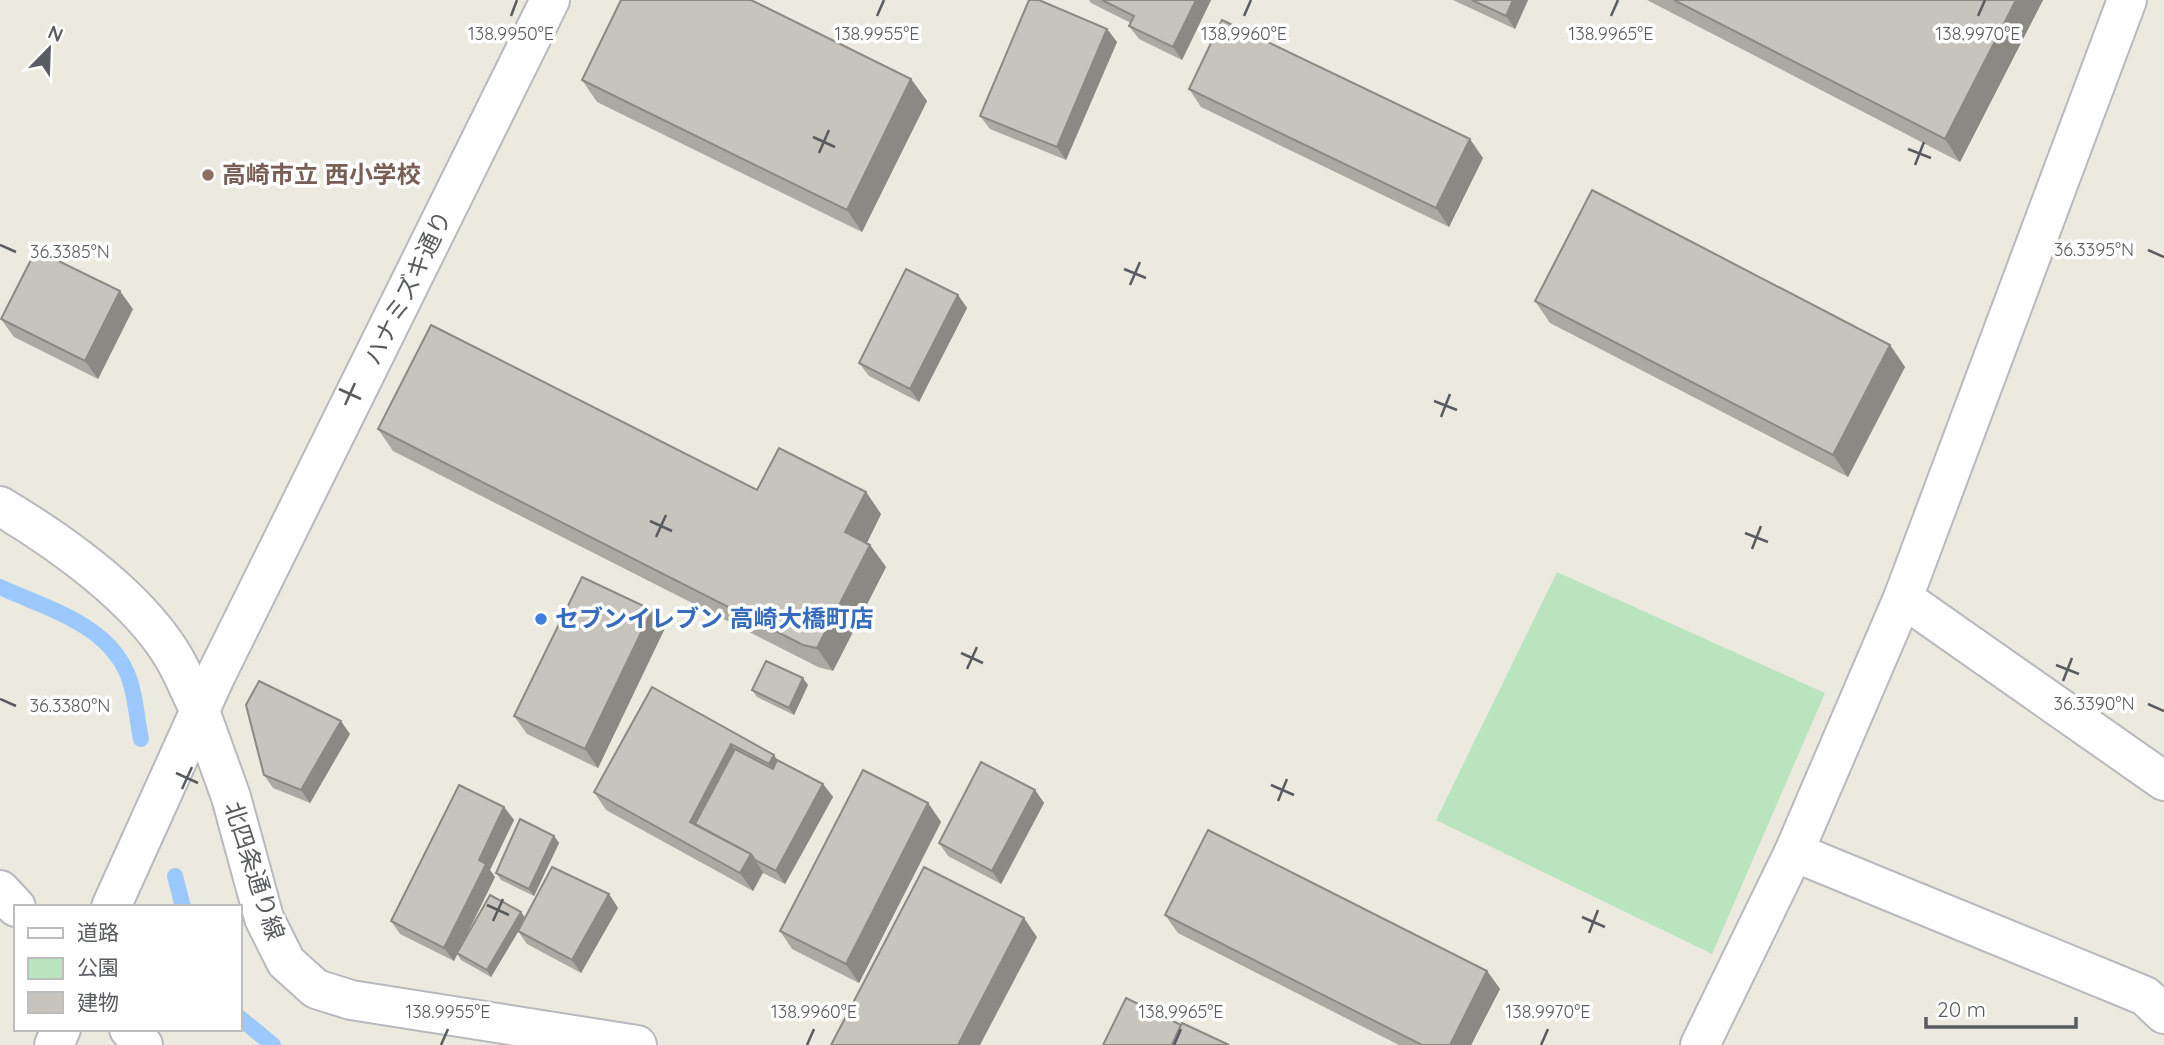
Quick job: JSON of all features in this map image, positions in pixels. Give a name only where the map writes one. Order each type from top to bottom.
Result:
[{"type":"street","name":"ハナミズキ通り","points":[[112,905],[200,711],[550,0]]},
{"type":"street","points":[[1700,1045],[1794,852],[1903,598],[2127,0]]},
{"type":"street","name":"北四条通り線","points":[[0,506],[40,532],[111,586],[173,656],[200,711],[231,797],[264,918],[286,962],[316,989],[351,1000],[637,1045]]},
{"type":"street","points":[[1903,598],[2164,781]]},
{"type":"street","points":[[1794,852],[2145,996],[2164,1014]]},
{"type":"street","points":[[0,890],[14,905]]},
{"type":"street","points":[[131,1031],[143,1045]]},
{"type":"green space","points":[[1557,572],[1825,693],[1712,954],[1436,820]]},
{"type":"building","points":[[621,0],[751,0],[911,79],[847,210],[582,80]]},
{"type":"building","points":[[1029,0],[1039,0],[1107,29],[1057,147],[980,116]]},
{"type":"building","points":[[1102,0],[1196,0],[1173,47],[1129,26],[1134,16]]},
{"type":"building","points":[[1472,0],[1513,0],[1506,16]]},
{"type":"building","points":[[1674,0],[2016,0],[1945,139]]},
{"type":"building","points":[[1222,20],[1470,139],[1436,208],[1189,89]]},
{"type":"building","points":[[1592,190],[1890,345],[1833,455],[1535,301]]},
{"type":"building","points":[[36,250],[120,291],[85,361],[1,319]]},
{"type":"building","points":[[906,269],[958,295],[910,389],[859,363]]},
{"type":"building","points":[[431,325],[757,490],[779,448],[866,492],[845,532],[870,545],[817,648],[803,645],[378,429]]},
{"type":"building","points":[[582,577],[652,610],[585,749],[514,716]]},
{"type":"building","points":[[766,661],[803,678],[789,708],[752,690]]},
{"type":"building","points":[[259,681],[341,721],[301,790],[264,775],[246,705]]},
{"type":"building","points":[[652,687],[774,755],[769,764],[731,744],[690,822],[751,854],[740,873],[594,792]]},
{"type":"building","points":[[735,749],[773,769],[777,760],[823,784],[776,871],[755,860],[751,854],[695,824]]},
{"type":"building","points":[[981,762],[1035,790],[992,871],[939,843]]},
{"type":"building","points":[[863,770],[928,803],[846,964],[780,931]]},
{"type":"building","points":[[459,785],[504,807],[479,860],[486,864],[444,948],[391,921]]},
{"type":"building","points":[[520,819],[554,836],[529,889],[496,873]]},
{"type":"building","points":[[1208,830],[1487,971],[1450,1045],[1422,1045],[1165,915]]},
{"type":"building","points":[[552,867],[609,894],[572,960],[518,931]]},
{"type":"building","points":[[924,867],[1024,918],[958,1045],[831,1045]]},
{"type":"building","points":[[490,895],[521,912],[487,970],[457,953]]},
{"type":"building","points":[[1126,998],[1181,1025],[1172,1045],[1103,1045]]},
{"type":"building","points":[[1182,1023],[1229,1045],[1172,1045]]},
{"type":"waterway","points":[[0,587],[76,621],[94,632],[109,646],[130,681],[141,739]]},
{"type":"waterway","points":[[175,876],[182,905]]},
{"type":"waterway","points":[[242,1020],[273,1045]]},
{"type":"place","name":"高崎市立 西小学校","points":[[208,175]]},
{"type":"place","name":"セブンイレブン 高崎大橋町店","points":[[541,619]]}]
